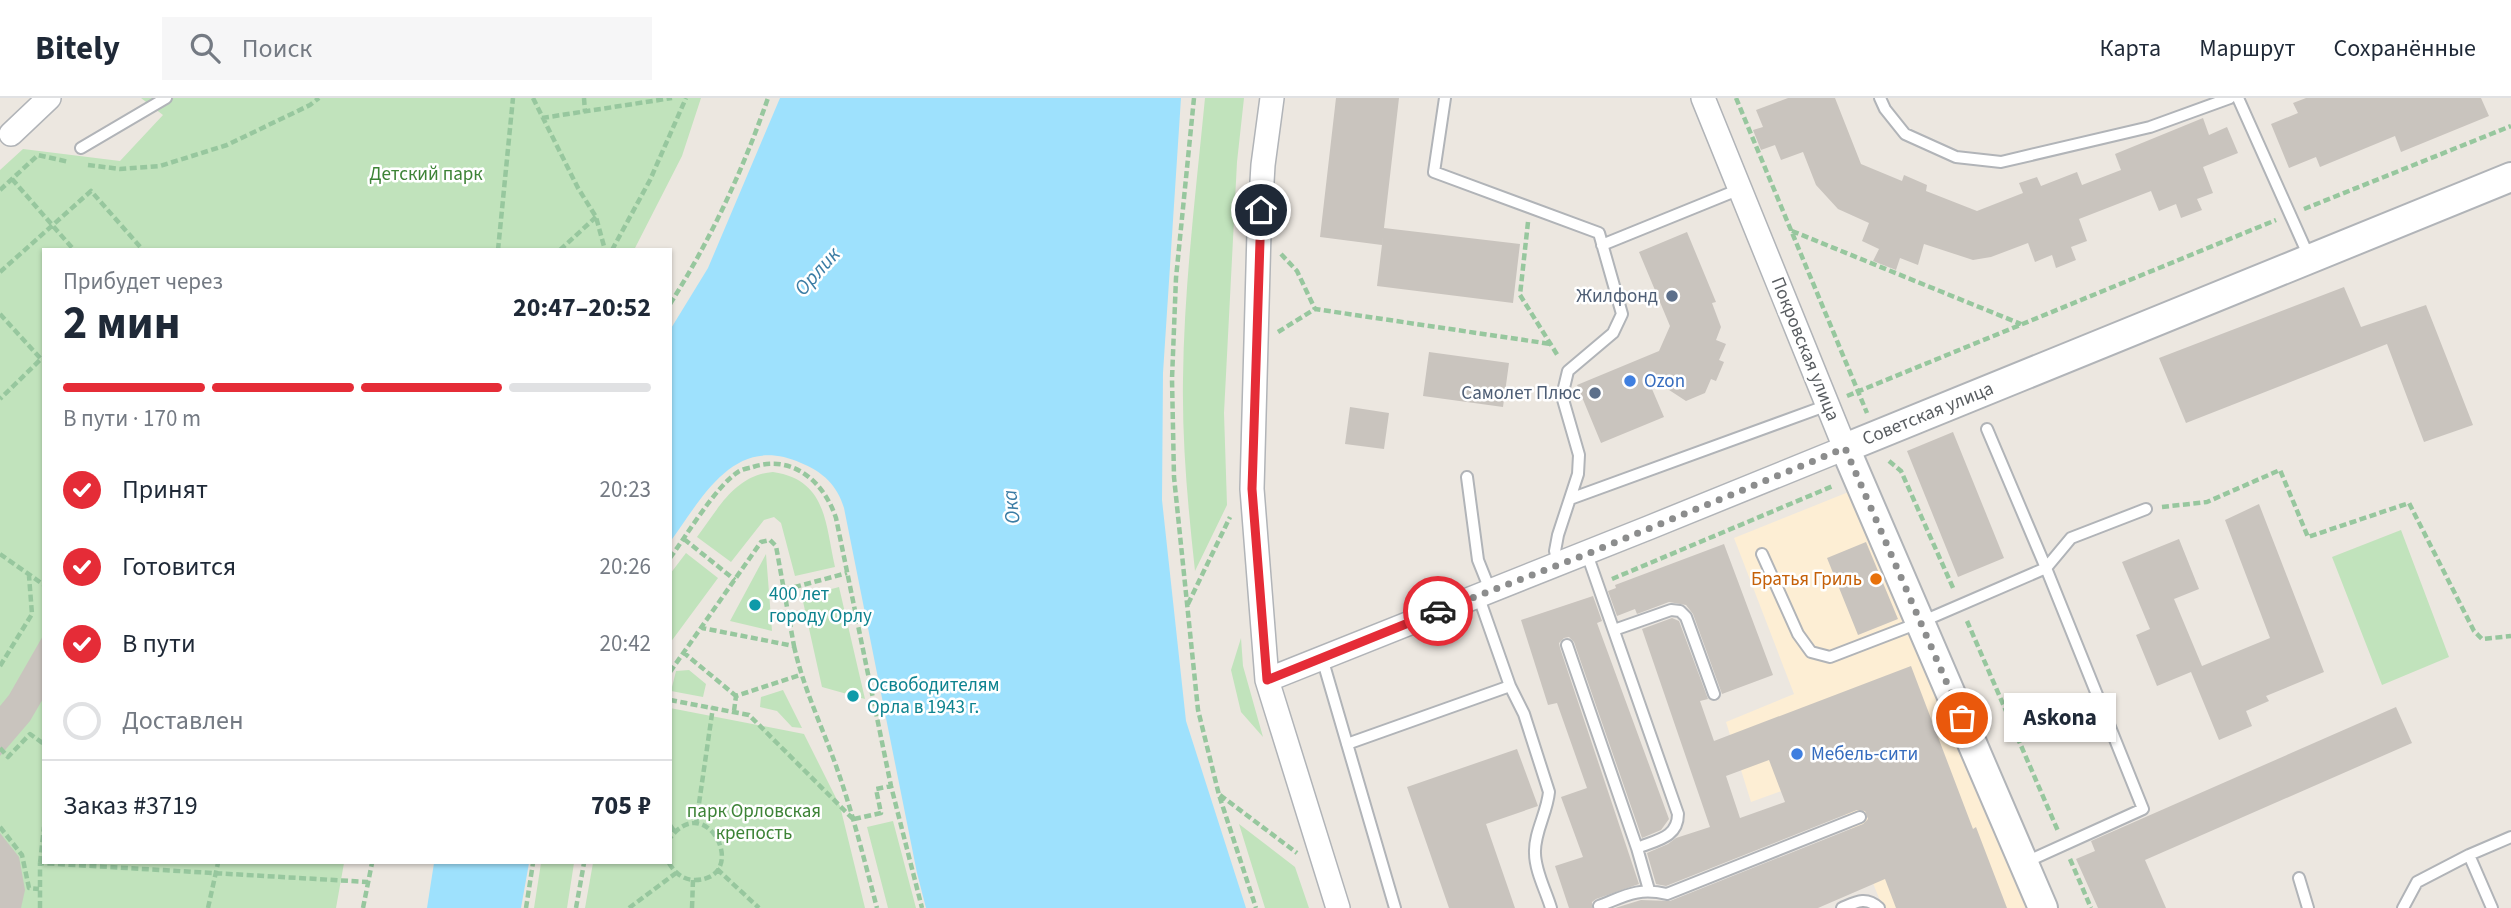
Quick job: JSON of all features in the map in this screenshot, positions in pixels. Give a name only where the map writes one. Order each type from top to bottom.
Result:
[{"type":"street","points":[[11,134],[49,98]]},
{"type":"street","points":[[1272,98],[1259,232],[1252,489],[1267,680],[1338,908]]},
{"type":"street","name":"Покровская улица","points":[[1703,98],[1845,448],[2043,908]]},
{"type":"street","name":"Советская улица","points":[[1267,680],[1484,592],[1587,554],[2511,177]]},
{"type":"lane","points":[[81,148],[166,98]]},
{"type":"lane","points":[[1445,98],[1434,173],[1599,233],[1622,314],[1613,333],[1568,372],[1562,396],[1579,455],[1578,474],[1558,535],[1555,551],[1558,564]]},
{"type":"lane","points":[[1880,98],[1885,109],[1905,134],[1956,157],[2001,162],[2150,127],[2230,98]]},
{"type":"lane","points":[[2238,98],[2309,259]]},
{"type":"lane","points":[[1602,245],[1740,189]]},
{"type":"lane","points":[[1570,499],[1828,405]]},
{"type":"lane","points":[[1987,429],[2143,809],[2024,863]]},
{"type":"lane","points":[[1467,477],[1484,592],[1510,686],[1524,713],[1549,792],[1535,855],[1551,908]]},
{"type":"lane","points":[[1762,554],[1798,634],[1811,652],[1830,657],[1921,622],[2046,568],[2071,538],[2146,509]]},
{"type":"lane","points":[[1587,554],[1678,814],[1678,824],[1674,832],[1637,848]]},
{"type":"lane","points":[[1614,630],[1671,610],[1680,611],[1686,617],[1714,694]]},
{"type":"lane","points":[[1567,645],[1649,890]]},
{"type":"lane","points":[[1322,658],[1395,908]]},
{"type":"lane","points":[[1348,744],[1510,686]]},
{"type":"lane","points":[[1600,908],[1599,906],[1633,893],[1649,890],[1667,894],[1860,817]]},
{"type":"lane","points":[[2403,908],[2417,882],[2511,837]]},
{"type":"lane","points":[[2469,855],[2492,908]]},
{"type":"lane","points":[[2299,878],[2308,908]]},
{"type":"lane","points":[[1842,908],[1861,900],[1871,901],[1879,908]]},
{"type":"path","points":[[0,190],[38,155],[78,164],[120,169],[160,166],[227,145],[310,105],[318,98]]},
{"type":"path","points":[[498,248],[513,98]]},
{"type":"path","points":[[533,98],[596,217],[604,248]]},
{"type":"path","points":[[584,98],[585,111]]},
{"type":"path","points":[[542,118],[672,98]]},
{"type":"path","points":[[613,248],[650,180],[687,98]]},
{"type":"path","points":[[672,301],[699,257],[749,153],[768,98]]},
{"type":"path","points":[[1194,98],[1177,278],[1172,379],[1174,477],[1198,710],[1219,795],[1256,908]]},
{"type":"path","points":[[1736,98],[1876,435],[1889,461],[1901,471],[2091,908]]},
{"type":"path","points":[[1828,405],[2290,214],[2511,126]]},
{"type":"path","points":[[12,179],[72,248]]},
{"type":"path","points":[[0,272],[90,191],[141,248]]},
{"type":"path","points":[[1529,207],[1520,295],[1568,372]]},
{"type":"path","points":[[562,248],[596,217]]},
{"type":"path","points":[[1791,231],[2023,324]]},
{"type":"path","points":[[1259,232],[1297,271],[1315,309]]},
{"type":"path","points":[[1256,346],[1315,309],[1550,344]]},
{"type":"path","points":[[0,314],[42,357],[0,399]]},
{"type":"path","points":[[1598,584],[1889,461]]},
{"type":"path","points":[[672,555],[721,488],[738,472],[761,464],[786,464],[813,479],[830,499],[891,786],[922,908]]},
{"type":"path","points":[[2146,509],[2207,502],[2280,470],[2308,537],[2409,502],[2474,631],[2482,639],[2511,636]]},
{"type":"path","points":[[1188,604],[1235,507]]},
{"type":"path","points":[[684,539],[735,580]]},
{"type":"path","points":[[672,668],[761,542],[770,540],[776,546],[800,675],[835,762],[854,819],[877,908]]},
{"type":"path","points":[[0,554],[42,584]]},
{"type":"path","points":[[784,590],[847,573]]},
{"type":"path","points":[[0,666],[32,614],[29,576]]},
{"type":"path","points":[[702,628],[794,646]]},
{"type":"path","points":[[683,652],[736,696]]},
{"type":"path","points":[[736,696],[800,675]]},
{"type":"path","points":[[734,711],[736,696]]},
{"type":"path","points":[[672,700],[749,715],[854,819]]},
{"type":"path","points":[[696,824],[713,708]]},
{"type":"path","points":[[0,747],[8,757],[30,734],[42,743]]},
{"type":"path","points":[[854,819],[881,813],[876,789],[891,786]]},
{"type":"path","points":[[1219,795],[1298,854]]},
{"type":"path","points":[[670,864],[676,873],[693,880],[710,875],[717,869],[723,851],[721,842],[709,828],[696,824],[682,826],[672,836]]},
{"type":"path","points":[[0,827],[22,855],[29,888],[39,888]]},
{"type":"path","points":[[672,828],[675,832]]},
{"type":"path","points":[[40,908],[42,845]]},
{"type":"path","points":[[58,864],[368,882]]},
{"type":"path","points":[[208,908],[218,864]]},
{"type":"path","points":[[363,908],[372,864]]},
{"type":"path","points":[[526,908],[533,864]]},
{"type":"path","points":[[576,908],[584,864]]},
{"type":"path","points":[[717,869],[759,908]]},
{"type":"path","points":[[629,908],[676,873]]},
{"type":"path","points":[[692,908],[693,880]]},
{"type":"shaded area","points":[[1851,491],[2027,908],[1883,908],[1829,774],[1751,802],[1726,722],[1794,694],[1734,538]]},
{"type":"green space","name":"Детский парк","points":[[141,98],[701,98],[682,156],[635,248],[42,248],[42,864],[344,864],[336,908],[0,908],[0,170],[23,149],[120,161],[163,115]]},
{"type":"green space","points":[[1205,98],[1244,98],[1237,162],[1224,413],[1227,505],[1195,571],[1183,427],[1183,379],[1188,274]]},
{"type":"green space","points":[[773,472],[791,477],[814,494],[825,520],[835,567],[795,576],[781,523],[774,517],[764,520],[731,562],[697,537],[720,505],[738,487],[748,479]]},
{"type":"green space","points":[[2401,530],[2449,657],[2382,685],[2332,557]]},
{"type":"green space","points":[[686,553],[718,578],[672,640],[672,571]]},
{"type":"green space","points":[[766,554],[772,631],[730,621]]},
{"type":"green space","points":[[839,587],[865,699],[822,687],[802,597]]},
{"type":"green space","points":[[1241,638],[1243,666],[1263,737],[1241,712],[1231,670]]},
{"type":"green space","points":[[689,670],[706,684],[703,697],[672,691],[676,671]]},
{"type":"green space","points":[[783,690],[802,728],[792,727],[777,711],[760,707],[761,697]]},
{"type":"green space","name":"парк Орловская крепость","points":[[672,708],[804,734],[840,806],[865,908],[585,908],[593,864],[672,864]]},
{"type":"green space","points":[[893,821],[916,908],[888,908],[867,827]]},
{"type":"green space","points":[[1239,824],[1295,867],[1309,908],[1265,908]]},
{"type":"green space","points":[[541,864],[574,864],[567,908],[534,908]]},
{"type":"water","points":[[780,98],[1181,98],[1163,373],[1162,500],[1186,721],[1246,908],[926,908],[844,508],[833,486],[822,475],[801,463],[777,456],[757,456],[739,463],[723,474],[708,489],[672,539],[672,327],[708,268]]},
{"type":"water","points":[[434,864],[529,864],[521,908],[427,908]]},
{"type":"building","points":[[1336,98],[1399,98],[1382,245],[1320,237]]},
{"type":"building","points":[[1788,98],[1835,98],[1861,164],[1902,181],[1904,175],[1927,185],[1926,191],[1977,211],[2023,193],[2019,183],[2037,177],[2041,186],[2077,172],[2082,185],[2121,170],[2115,154],[2203,118],[2209,135],[2227,127],[2238,153],[2203,167],[2213,193],[2197,199],[2202,210],[2181,218],[2176,204],[2159,211],[2151,191],[2079,219],[2087,241],[2071,247],[2076,260],[2056,268],[2052,255],[2035,262],[2028,243],[1991,257],[1973,260],[1924,244],[1918,265],[1900,258],[1896,270],[1873,261],[1879,249],[1862,241],[1869,223],[1838,209],[1816,185],[1803,152],[1781,160],[1775,145],[1761,150],[1753,130],[1763,127],[1756,110]]},
{"type":"building","points":[[2306,98],[2481,98],[2489,116],[2401,152],[2395,136],[2320,167],[2316,157],[2289,168],[2271,124],[2298,113],[2293,103]]},
{"type":"building","points":[[1384,228],[1520,244],[1513,303],[1377,286]]},
{"type":"building","points":[[1687,232],[1716,302],[1712,303],[1721,327],[1716,340],[1726,344],[1719,360],[1724,362],[1716,381],[1711,379],[1705,393],[1686,401],[1646,375],[1664,417],[1601,443],[1577,385],[1659,351],[1670,326],[1639,252]]},
{"type":"building","points":[[2344,287],[2361,327],[2426,305],[2473,425],[2424,442],[2387,344],[2186,423],[2159,358]]},
{"type":"building","points":[[1429,352],[1509,363],[1503,407],[1423,396]]},
{"type":"building","points":[[1350,407],[1389,413],[1384,449],[1345,444]]},
{"type":"building","points":[[1953,432],[2004,558],[1958,577],[1907,451]]},
{"type":"building","points":[[2259,504],[2324,672],[2266,696],[2269,701],[2246,711],[2252,726],[2219,740],[2191,672],[2157,686],[2136,635],[2150,629],[2122,562],[2179,539],[2199,589],[2174,599],[2202,666],[2270,638],[2225,520]]},
{"type":"building","points":[[1866,542],[1898,619],[1858,635],[1827,558]]},
{"type":"building","points":[[1724,544],[1773,675],[1722,694],[1693,614],[1686,605],[1669,602],[1637,614],[1635,609],[1617,616],[1608,591],[1616,588],[1615,585]]},
{"type":"building","points":[[1593,596],[1602,621],[1597,623],[1669,819],[1661,830],[1642,838],[1574,642],[1569,637],[1564,638],[1559,643],[1560,648],[1639,884],[1596,899],[1592,902],[1592,908],[1569,908],[1555,866],[1583,857],[1561,797],[1587,788],[1557,703],[1548,705],[1521,620]]},
{"type":"building","points":[[1672,618],[1679,621],[1708,699],[1700,701],[1714,741],[1911,666],[1973,829],[1976,827],[2007,908],[1896,908],[1885,879],[1818,908],[1615,908],[1641,900],[1670,901],[1863,824],[1868,819],[1865,811],[1857,810],[1666,886],[1656,884],[1647,853],[1676,838],[1710,827],[1642,629]],"holes":[[[1769,760],[1785,802],[1740,818],[1726,776]]]},
{"type":"building","points":[[42,637],[42,700],[30,721],[0,756],[0,706]]},
{"type":"building","points":[[2396,707],[2412,743],[2145,860],[2166,908],[2098,908],[2076,859],[2095,851],[2091,841]]},
{"type":"building","points":[[1517,749],[1538,806],[1486,824],[1515,908],[1449,908],[1407,787]]},
{"type":"building","points":[[0,833],[19,857],[25,890],[21,908],[0,908]]},
{"type":"way so far","points":[[1438,611],[1587,554],[1845,448],[1962,718]]},
{"type":"place","name":"Жилфонд","points":[[1672,296]]},
{"type":"place","name":"Ozon","points":[[1630,381]]},
{"type":"place","name":"Самолет Плюс","points":[[1595,393]]},
{"type":"place","name":"Братья Гриль","points":[[1876,579]]},
{"type":"place","name":"400 лет городу Орлу","points":[[755,605]]},
{"type":"place","name":"Освободителям Орла в 1943 г.","points":[[853,696]]},
{"type":"place","name":"Askona","points":[[1962,718]]},
{"type":"place","name":"Мебель-сити","points":[[1797,754]]},
{"type":"route","points":[[1261,210],[1252,489],[1267,680],[1438,611]]},
{"type":"water label","name":"Орлик","points":[[817,271]]},
{"type":"water label","name":"Ока","points":[[1011,507]]}]
